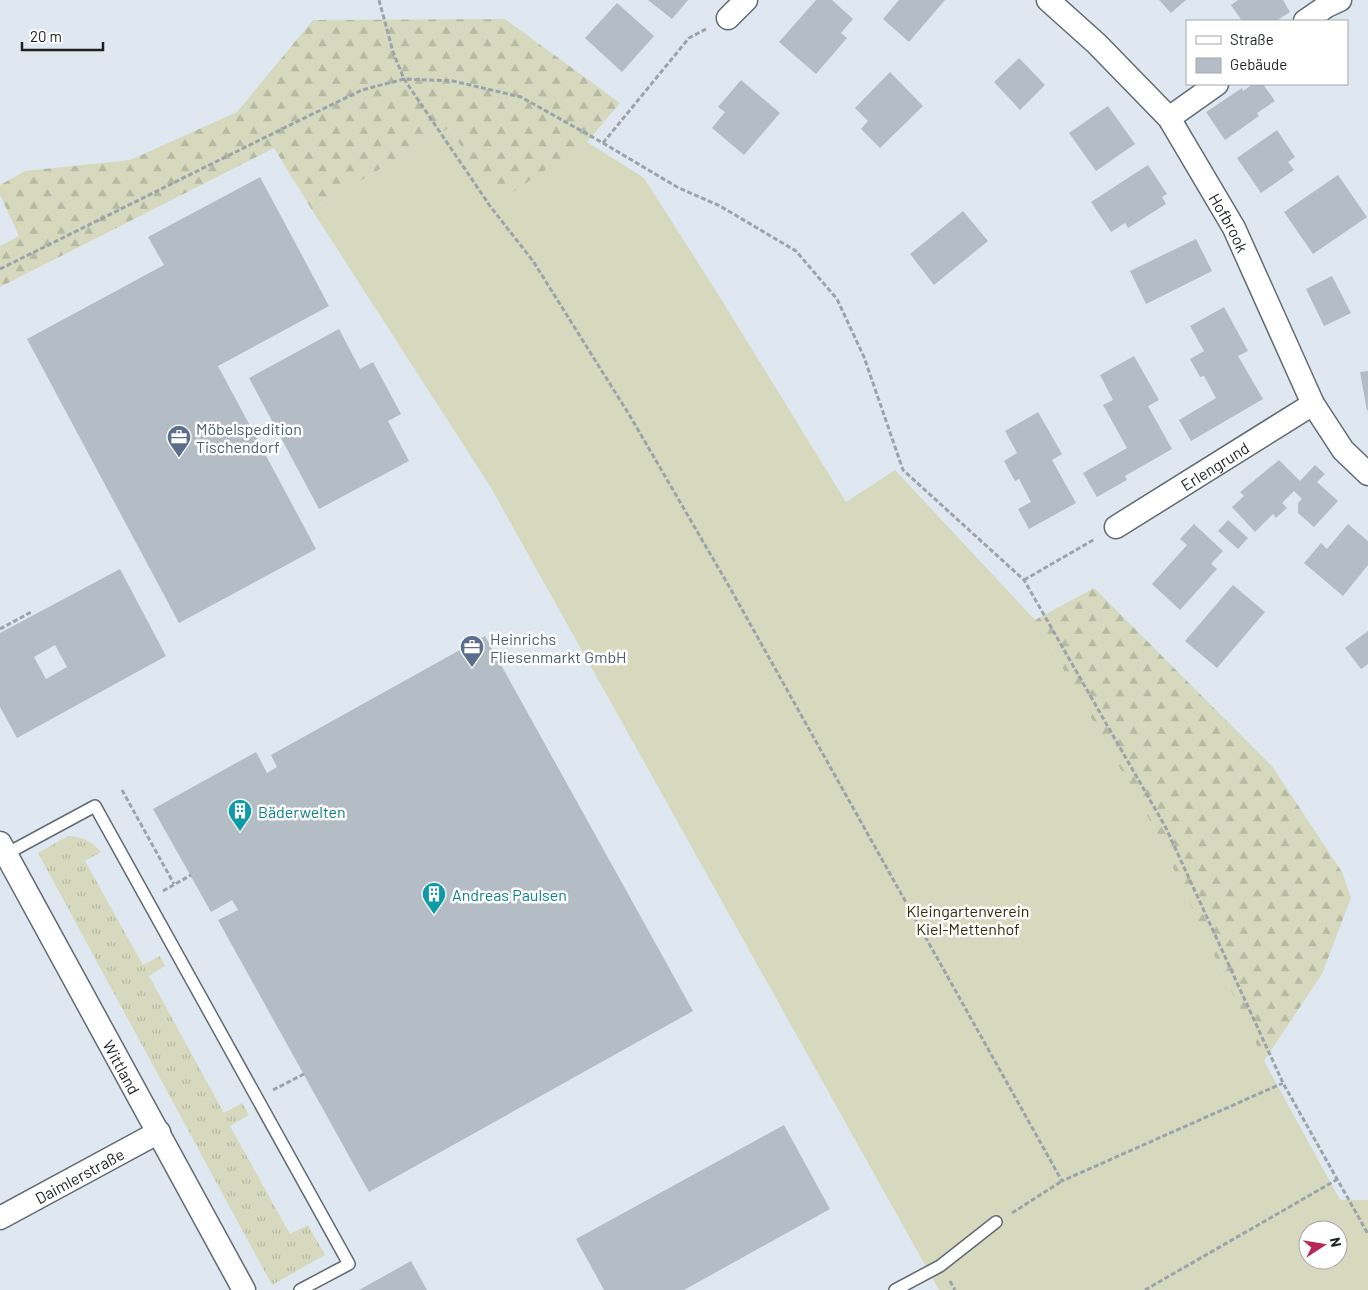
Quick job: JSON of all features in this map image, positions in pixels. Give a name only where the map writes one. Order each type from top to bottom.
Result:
[{"type":"street","points":[[728,18],[746,0]]},
{"type":"street","name":"Hofbrook","points":[[1048,0],[1097,44],[1168,118],[1234,228],[1314,404],[1343,450],[1368,474]]},
{"type":"street","points":[[1306,20],[1327,6],[1340,0]]},
{"type":"street","points":[[1168,118],[1216,85]]},
{"type":"street","name":"Erlengrund","points":[[1116,527],[1314,404]]},
{"type":"street","name":"Wittland","points":[[3,848],[244,1290]]},
{"type":"street","name":"Daimlerstraße","points":[[0,1218],[159,1132]]},
{"type":"lane","points":[[3,848],[95,806],[349,1264],[300,1290]]},
{"type":"lane","points":[[895,1290],[940,1266],[996,1222]]},
{"type":"path","points":[[378,0],[393,52],[404,79],[490,206],[533,261],[630,416],[730,588],[1062,1182]]},
{"type":"path","points":[[603,143],[689,38],[728,18]]},
{"type":"path","points":[[0,270],[362,90],[404,79],[454,81],[521,96],[677,187],[720,206],[796,251],[837,299],[864,357],[903,470],[1024,580],[1166,828],[1284,1083],[1368,1234]]},
{"type":"path","points":[[1024,580],[1116,527]]},
{"type":"path","points":[[0,629],[33,611]]},
{"type":"path","points":[[122,790],[174,884]]},
{"type":"path","points":[[164,890],[191,875]]},
{"type":"path","points":[[258,1098],[304,1074]]},
{"type":"path","points":[[996,1222],[1062,1182],[1284,1083]]},
{"type":"path","points":[[1145,1290],[1338,1179]]},
{"type":"green space","points":[[505,19],[620,103],[587,142],[498,203],[449,128],[312,210],[274,148],[0,287],[0,246],[19,236],[0,195],[0,185],[25,171],[130,160],[237,112],[313,20]]},
{"type":"green space","name":"Kleingartenverein Kiel-Mettenhof","points":[[449,128],[498,202],[587,142],[644,178],[846,502],[895,470],[1035,620],[1154,828],[1264,1061],[1340,1200],[1368,1200],[1368,1290],[939,1290],[490,486],[312,210]]},
{"type":"green space","points":[[1094,588],[1272,766],[1342,872],[1351,898],[1322,974],[1264,1061],[1154,828],[1035,620]]},
{"type":"green space","points":[[68,836],[86,840],[101,852],[85,861],[143,965],[160,956],[165,966],[149,976],[224,1113],[242,1103],[249,1115],[230,1126],[290,1234],[308,1225],[325,1255],[272,1285],[38,853]]},
{"type":"building","points":[[648,0],[688,0],[672,19]]},
{"type":"building","points":[[816,0],[832,0],[853,19],[841,33],[847,38],[816,74],[779,42]]},
{"type":"building","points":[[899,0],[945,0],[909,42],[883,19]]},
{"type":"building","points":[[1159,0],[1186,0],[1171,13]]},
{"type":"building","points":[[1238,0],[1283,0],[1290,12],[1278,20],[1241,20],[1231,5]]},
{"type":"building","points":[[617,3],[654,36],[622,72],[585,38]]},
{"type":"building","points":[[1019,58],[1045,85],[1020,110],[994,82]]},
{"type":"building","points":[[890,72],[923,106],[880,148],[861,129],[868,121],[855,108]]},
{"type":"building","points":[[741,80],[780,113],[744,155],[712,128],[725,112],[718,107]]},
{"type":"building","points":[[1252,85],[1264,85],[1275,101],[1257,113],[1259,116],[1225,140],[1206,112],[1242,88],[1243,91]]},
{"type":"building","points":[[1108,106],[1135,144],[1096,171],[1069,133]]},
{"type":"building","points":[[1277,130],[1295,157],[1288,162],[1294,170],[1261,193],[1237,158]]},
{"type":"building","points":[[1148,165],[1167,194],[1162,197],[1166,204],[1128,228],[1125,223],[1111,232],[1091,202]]},
{"type":"building","points":[[1338,175],[1367,217],[1313,254],[1284,212]]},
{"type":"building","name":"Möbelspedition Tischendorf","points":[[260,177],[329,306],[218,366],[316,549],[179,623],[27,339],[164,265],[148,237]]},
{"type":"building","points":[[963,211],[988,241],[934,285],[910,254]]},
{"type":"building","points":[[1196,239],[1212,271],[1146,304],[1130,271]]},
{"type":"building","points":[[1332,276],[1351,313],[1324,326],[1306,289]]},
{"type":"building","points":[[1224,307],[1248,351],[1238,356],[1263,399],[1191,441],[1179,420],[1216,398],[1204,376],[1200,377],[1190,359],[1204,351],[1190,326]]},
{"type":"building","points":[[339,329],[360,369],[373,362],[401,414],[388,421],[409,461],[319,509],[249,378]]},
{"type":"building","points":[[1134,356],[1159,400],[1148,406],[1172,449],[1125,476],[1127,480],[1097,497],[1083,473],[1127,448],[1103,405],[1113,400],[1100,375]]},
{"type":"building","points":[[1368,371],[1368,410],[1367,411],[1360,372]]},
{"type":"building","points":[[1038,412],[1062,454],[1052,460],[1076,503],[1029,529],[1018,509],[1031,502],[1019,479],[1015,481],[1004,461],[1017,453],[1005,431]]},
{"type":"building","points":[[1279,460],[1300,481],[1315,465],[1325,474],[1317,482],[1338,501],[1314,527],[1298,513],[1298,503],[1302,499],[1294,491],[1282,503],[1287,508],[1276,518],[1273,514],[1255,532],[1232,507],[1244,496],[1240,492]]},
{"type":"building","points":[[1228,520],[1248,538],[1238,549],[1218,531]]},
{"type":"building","points":[[1194,524],[1223,551],[1211,564],[1217,569],[1180,610],[1152,584],[1187,545],[1180,539]]},
{"type":"building","points":[[1348,524],[1368,541],[1368,565],[1343,596],[1304,563],[1321,543],[1327,549]]},
{"type":"building","points":[[120,569],[166,656],[17,738],[0,707],[0,633]],"holes":[[[55,645],[67,667],[46,679],[34,657]]]},
{"type":"building","points":[[1233,585],[1265,612],[1217,668],[1185,641]]},
{"type":"building","points":[[1368,631],[1368,664],[1361,669],[1345,648]]},
{"type":"building","name":"Andreas Paulsen","points":[[485,636],[693,1011],[369,1192],[218,920],[238,910],[232,900],[211,912],[153,809],[256,752],[267,773],[277,767],[271,755]]},
{"type":"building","points":[[784,1125],[830,1209],[684,1290],[604,1290],[576,1239]]},
{"type":"building","points":[[411,1261],[427,1290],[359,1290]]},
{"type":"place","name":"Möbelspedition Tischendorf","points":[[179,458]]},
{"type":"place","name":"Heinrichs Fliesenmarkt GmbH","points":[[472,668]]},
{"type":"place","name":"Bäderwelten","points":[[240,832]]},
{"type":"place","name":"Andreas Paulsen","points":[[434,915]]}]
